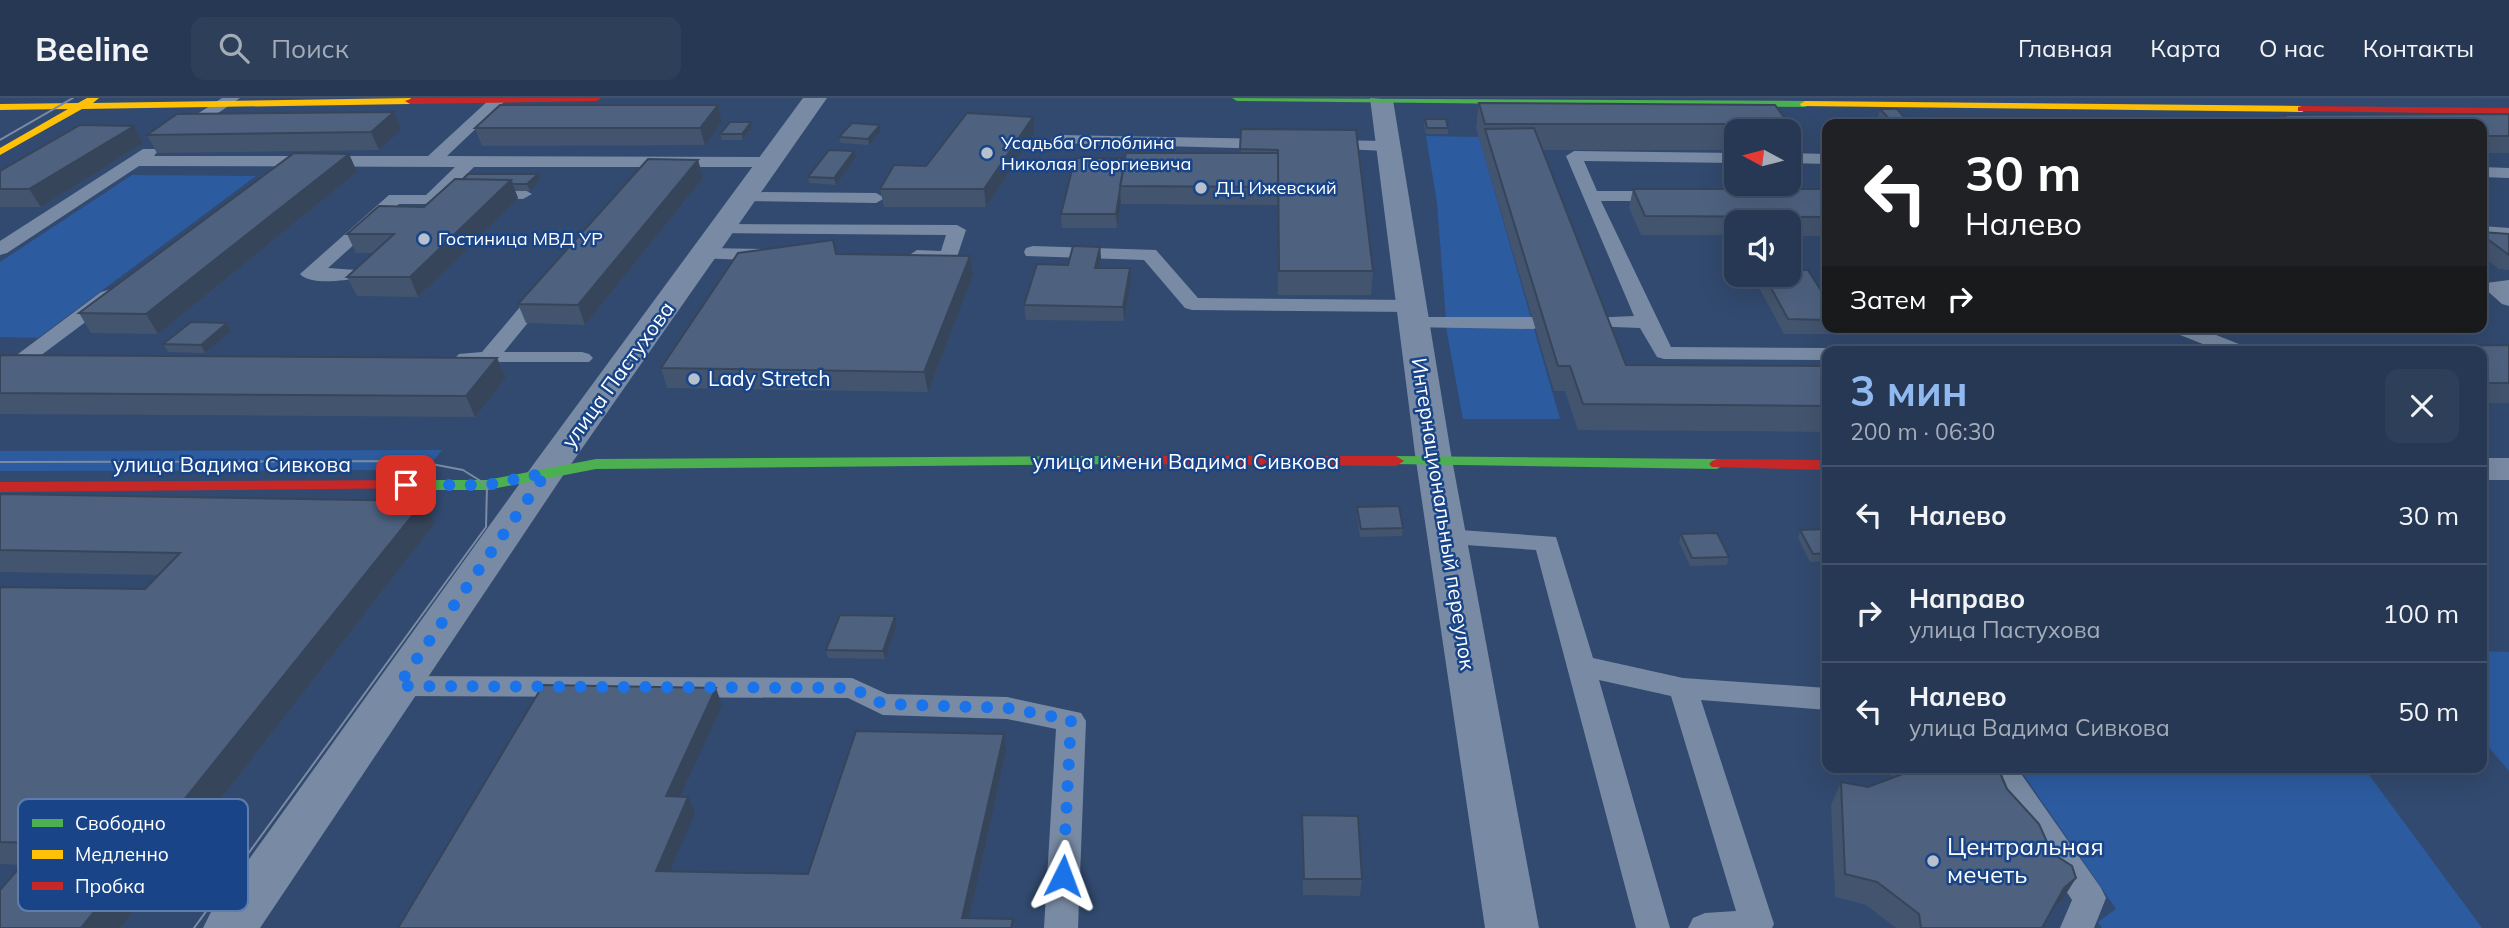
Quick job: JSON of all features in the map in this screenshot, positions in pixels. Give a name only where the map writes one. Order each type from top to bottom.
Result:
[{"type":"street","points":[[0,107],[39,102],[88,101],[596,98]]},
{"type":"street","name":"улица Пастухова","points":[[248,902],[546,473],[772,162],[815,98]]},
{"type":"street","points":[[1237,98],[1809,101],[2509,111]]},
{"type":"street","name":"Интернациональный переулок","points":[[1381,100],[1434,463],[1512,928]]},
{"type":"street","points":[[0,152],[88,101]]},
{"type":"street","points":[[0,125],[39,102]]},
{"type":"street","name":"улица имени Вадима Сивкова","points":[[546,473],[596,464],[1260,460],[1822,466]]},
{"type":"street","points":[[2487,469],[2509,469]]},
{"type":"street","name":"улица Вадима Сивкова","points":[[0,487],[487,485],[546,473]]},
{"type":"street","name":"улица Пастухова","points":[[230,928],[242,911]]},
{"type":"lane","points":[[434,160],[498,100]]},
{"type":"lane","points":[[0,248],[229,101]]},
{"type":"lane","points":[[1059,140],[1387,146]]},
{"type":"lane","points":[[1724,158],[1574,156],[1647,322],[1664,353],[1822,355]]},
{"type":"lane","points":[[1801,158],[1822,159]]},
{"type":"lane","points":[[350,274],[310,274],[395,199],[430,200],[471,160]]},
{"type":"lane","points":[[635,181],[652,160]]},
{"type":"lane","points":[[135,161],[772,162]]},
{"type":"lane","points":[[259,184],[290,161]]},
{"type":"lane","points":[[2487,172],[2509,173]]},
{"type":"lane","points":[[436,194],[523,194]]},
{"type":"lane","points":[[1590,196],[1685,196]]},
{"type":"lane","points":[[746,197],[876,198]]},
{"type":"lane","points":[[714,241],[957,230],[948,257],[894,256]]},
{"type":"lane","points":[[2487,232],[2509,233]]},
{"type":"lane","points":[[714,241],[787,255]]},
{"type":"lane","points":[[1032,252],[1149,254],[1192,304],[1533,323]]},
{"type":"lane","points":[[488,358],[557,275]]},
{"type":"lane","points":[[11,361],[121,286]]},
{"type":"lane","points":[[2509,286],[2493,287],[2509,300]]},
{"type":"lane","points":[[1596,323],[1647,322]]},
{"type":"lane","points":[[2193,333],[2226,346]]},
{"type":"lane","points":[[446,358],[582,358]]},
{"type":"lane","points":[[11,361],[61,360]]},
{"type":"lane","points":[[1447,537],[1547,543],[1653,928]]},
{"type":"lane","points":[[1581,666],[1683,688],[1822,699]]},
{"type":"lane","points":[[398,686],[852,688],[883,704],[1007,708],[1071,720],[1061,928]]},
{"type":"lane","points":[[1683,688],[1757,924],[1705,928]]},
{"type":"lane","points":[[2003,773],[2089,898],[2077,928]]},
{"type":"shaded area","points":[[1426,136],[1479,137],[1560,419],[1463,419],[1447,333],[1437,203]]},
{"type":"shaded area","points":[[132,175],[256,176],[38,338],[0,337],[0,262]]},
{"type":"shaded area","points":[[442,450],[426,470],[0,471],[0,451]]},
{"type":"shaded area","points":[[2487,651],[2509,652],[2509,771],[2487,745]]},
{"type":"shaded area","points":[[2022,773],[2368,773],[2482,928],[2102,928],[2098,922],[2116,909]]},
{"type":"building","points":[[1479,103],[1775,105],[1785,119],[1724,119],[1724,124],[1485,124]]},
{"type":"building","points":[[500,105],[718,105],[700,128],[475,128]]},
{"type":"building","points":[[1880,109],[1897,109],[1906,119],[1889,119]]},
{"type":"building","points":[[394,112],[371,132],[147,135],[177,114]]},
{"type":"building","points":[[967,113],[1033,117],[984,189],[880,189],[894,165],[926,166]]},
{"type":"building","points":[[2509,114],[2509,136],[2487,136],[2487,119],[2289,119],[2282,115]]},
{"type":"building","points":[[1932,117],[2162,119],[1934,119]]},
{"type":"building","points":[[1425,119],[1446,119],[1448,128],[1427,128]]},
{"type":"building","points":[[730,122],[751,122],[742,134],[720,134]]},
{"type":"building","points":[[852,123],[880,125],[868,139],[839,137]]},
{"type":"building","points":[[80,125],[134,126],[29,189],[0,189],[0,171]]},
{"type":"building","points":[[1534,128],[1626,365],[1822,366],[1822,406],[1583,404],[1570,366],[1558,366],[1485,129]]},
{"type":"building","points":[[1241,129],[1356,130],[1373,271],[1279,271],[1278,150],[1240,149]]},
{"type":"building","points":[[829,150],[854,151],[834,178],[808,177]]},
{"type":"building","points":[[294,153],[349,154],[146,314],[79,313]]},
{"type":"building","points":[[1126,153],[1278,153],[1278,187],[1120,186]]},
{"type":"building","points":[[1075,158],[1125,158],[1116,214],[1061,214]]},
{"type":"building","points":[[648,159],[698,160],[578,305],[518,304]]},
{"type":"building","points":[[468,174],[538,174],[527,184],[512,184],[511,180],[463,179]]},
{"type":"building","points":[[455,179],[511,180],[410,277],[347,277],[394,234],[347,234],[379,206],[424,207]]},
{"type":"building","points":[[1633,189],[1724,189],[1724,196],[1801,196],[1801,189],[1822,189],[1822,217],[1801,217],[1801,210],[1724,210],[1724,216],[1645,216]]},
{"type":"building","points":[[2487,232],[2509,234],[2509,255],[2487,239]]},
{"type":"building","points":[[833,240],[836,254],[970,256],[924,372],[661,368],[738,253]]},
{"type":"building","points":[[1073,246],[1100,247],[1095,268],[1130,268],[1123,307],[1024,305],[1037,264],[1068,265]]},
{"type":"building","points":[[1801,270],[1808,270],[1822,292],[1822,320],[1788,319],[1771,287],[1801,287]]},
{"type":"building","points":[[191,322],[227,323],[201,345],[163,344]]},
{"type":"building","points":[[2509,345],[2509,383],[2487,383],[2487,346],[2431,346]]},
{"type":"building","points":[[0,355],[497,358],[466,396],[0,393]]},
{"type":"building","points":[[0,494],[424,501],[185,799],[18,799],[18,842],[0,842],[0,587],[145,589],[180,553],[0,550]]},
{"type":"building","points":[[1399,506],[1403,528],[1361,529],[1357,507]]},
{"type":"building","points":[[1822,529],[1822,553],[1813,554],[1800,530]]},
{"type":"building","points":[[1717,533],[1729,557],[1692,558],[1681,534]]},
{"type":"building","points":[[840,615],[895,616],[883,651],[826,650]]},
{"type":"building","points":[[543,685],[716,688],[666,796],[688,797],[656,871],[808,874],[856,731],[1004,734],[962,918],[1013,919],[1011,928],[398,928]]},
{"type":"building","name":"Центральная мечеть","points":[[1905,773],[2000,773],[2007,789],[2039,824],[2052,853],[2072,866],[2076,878],[2064,888],[2042,928],[1921,928],[1919,914],[1877,882],[1845,874],[1841,782],[1868,787]]},
{"type":"building","points":[[1302,815],[1358,816],[1362,879],[1304,879]]},
{"type":"building","points":[[18,869],[18,911],[95,911],[81,928],[0,928],[0,890]]},
{"type":"tram line","points":[[0,140],[73,98]]},
{"type":"tram line","points":[[0,462],[416,461],[463,470],[487,485],[486,527],[248,854]]},
{"type":"tram line","points":[[194,928],[206,911]]},
{"type":"traffic: fast","points":[[1237,98],[1805,104]]},
{"type":"traffic: fast","points":[[427,485],[487,485],[596,464],[1121,461]]},
{"type":"traffic: fast","points":[[1396,461],[1717,464]]},
{"type":"traffic: slow","points":[[0,152],[94,98]]},
{"type":"traffic: slow","points":[[0,107],[410,101]]},
{"type":"traffic: slow","points":[[1805,104],[2302,109]]},
{"type":"traffic: jam","points":[[410,101],[596,98]]},
{"type":"traffic: jam","points":[[2302,109],[2509,111]]},
{"type":"traffic: jam","points":[[1121,461],[1396,461]]},
{"type":"traffic: jam","points":[[1717,464],[1822,465]]},
{"type":"traffic: jam","points":[[0,487],[427,485]]},
{"type":"place","name":"Усадьба Оглоблина Николая Георгиевича","points":[[987,153]]},
{"type":"place","name":"ДЦ Ижевский","points":[[1201,188]]},
{"type":"place","name":"Гостиница МВД УР","points":[[424,239]]},
{"type":"place","name":"Lady Stretch","points":[[694,379]]},
{"type":"place","name":"Центральная мечеть","points":[[1933,861]]},
{"type":"route","points":[[406,485],[487,485],[546,473],[398,686],[852,688],[883,704],[1007,708],[1071,720],[1063,876]]}]
